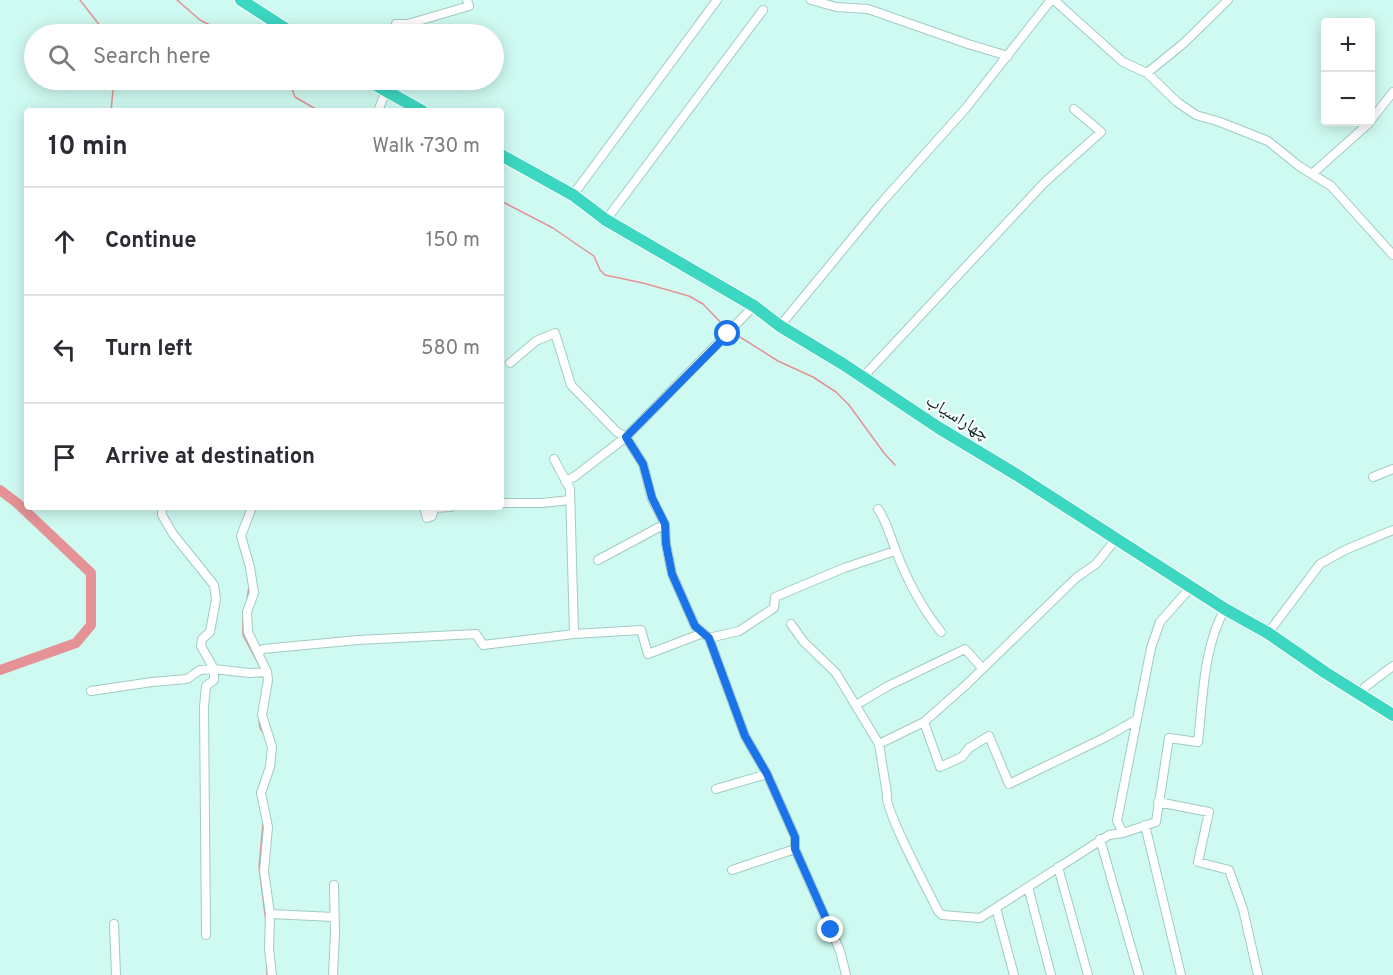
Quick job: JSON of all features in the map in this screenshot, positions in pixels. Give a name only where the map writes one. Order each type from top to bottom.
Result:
[{"type":"highway","points":[[241,0],[278,24]]},
{"type":"highway","points":[[394,90],[418,108]]},
{"type":"highway","name":"چهاراسیاب","points":[[504,157],[573,195],[606,220],[754,306],[780,326],[863,377],[939,428],[1225,609],[1268,633],[1393,715]]},
{"type":"street","points":[[408,24],[469,6],[467,0]]},
{"type":"street","points":[[573,195],[717,0]]},
{"type":"street","points":[[811,0],[836,7],[868,9],[1008,56]]},
{"type":"street","points":[[780,326],[882,202],[966,108],[1052,0],[1123,62],[1148,73],[1177,102],[1196,115],[1268,141],[1299,166],[1331,186],[1392,252]]},
{"type":"street","points":[[1148,73],[1184,43],[1228,0]]},
{"type":"street","points":[[606,220],[763,10]]},
{"type":"street","points":[[379,108],[385,90]]},
{"type":"street","points":[[1312,174],[1368,124],[1393,92]]},
{"type":"street","points":[[863,377],[1044,183],[1101,132],[1074,109]]},
{"type":"street","points":[[565,481],[574,477],[626,437],[754,306]]},
{"type":"street","points":[[510,363],[536,341],[555,333],[571,385],[617,432],[626,437],[643,464],[652,498],[665,524],[672,574],[695,626],[706,636],[745,736],[767,774],[795,837],[795,849],[840,951],[846,975]]},
{"type":"street","points":[[554,459],[570,489],[574,634]]},
{"type":"street","points":[[1373,477],[1393,469]]},
{"type":"street","points":[[504,503],[570,500]]},
{"type":"street","points":[[878,509],[886,521],[895,551],[923,609],[941,632]]},
{"type":"street","points":[[162,510],[162,515],[173,534],[214,585],[216,599],[210,632],[202,639],[201,646],[214,669],[214,680],[206,686],[204,707],[206,935]]},
{"type":"street","points":[[251,510],[241,536],[250,567],[254,593],[247,612],[248,632],[267,672],[262,715],[272,747],[270,767],[261,793],[268,826],[264,871],[270,914],[269,949],[272,975]]},
{"type":"street","points":[[425,510],[427,518],[432,516],[434,510]]},
{"type":"street","points":[[598,560],[665,524]]},
{"type":"street","points":[[1268,633],[1320,564],[1345,550],[1393,530]]},
{"type":"street","points":[[879,744],[924,722],[967,684],[1076,578],[1096,564],[1116,538]]},
{"type":"street","points":[[258,653],[263,649],[358,640],[476,634],[483,645],[574,634],[641,630],[648,654],[706,636],[738,631],[774,608],[775,597],[844,568],[895,551]]},
{"type":"street","points":[[1123,833],[1116,821],[1151,648],[1160,622],[1191,587]]},
{"type":"street","points":[[791,624],[803,640],[836,673],[879,744],[886,800],[895,824],[938,911],[942,915],[980,918],[1100,839],[1155,822],[1169,738],[1198,742],[1207,657],[1218,621],[1225,609]]},
{"type":"street","points":[[856,705],[888,686],[965,649],[982,668]]},
{"type":"street","points":[[1362,695],[1365,687],[1393,666]]},
{"type":"street","points":[[91,692],[188,679],[200,670],[267,672]]},
{"type":"street","points":[[924,722],[940,767],[962,757],[969,748],[990,736],[1009,784],[1136,720]]},
{"type":"street","points":[[716,789],[767,774]]},
{"type":"street","points":[[1158,802],[1209,812],[1198,862],[1229,870],[1243,909],[1258,975]]},
{"type":"street","points":[[1145,825],[1181,975]]},
{"type":"street","points":[[1100,839],[1138,975]]},
{"type":"street","points":[[732,870],[795,849]]},
{"type":"street","points":[[1058,867],[1088,975]]},
{"type":"street","points":[[333,975],[334,885]]},
{"type":"street","points":[[1028,887],[1051,975]]},
{"type":"street","points":[[996,908],[1014,975]]},
{"type":"street","points":[[270,914],[334,917]]},
{"type":"street","points":[[114,924],[116,975]]},
{"type":"waterway","points":[[80,0],[99,24]]},
{"type":"waterway","points":[[177,0],[208,24]]},
{"type":"waterway","points":[[111,108],[113,90]]},
{"type":"waterway","points":[[293,90],[295,97],[314,108]]},
{"type":"waterway","points":[[504,203],[553,228],[594,256],[600,270],[605,275],[689,296],[703,304],[728,330]]},
{"type":"waterway","points":[[732,332],[778,361],[813,377],[836,392],[849,405],[895,465]]},
{"type":"waterway","points":[[0,490],[24,510]]},
{"type":"waterway","points":[[0,670],[76,643],[91,625],[91,573],[24,510]]},
{"type":"waterway","points":[[247,601],[249,585]]},
{"type":"waterway","points":[[243,611],[243,635],[259,665]]},
{"type":"waterway","points":[[259,719],[260,728],[264,734]]},
{"type":"waterway","points":[[263,823],[259,867],[266,922]]},
{"type":"waterway","points":[[267,966],[267,975]]},
{"type":"route","points":[[728,334],[626,437],[643,464],[652,498],[665,524],[672,574],[695,626],[709,638],[745,736],[767,774],[795,837],[795,849],[831,930]]}]
